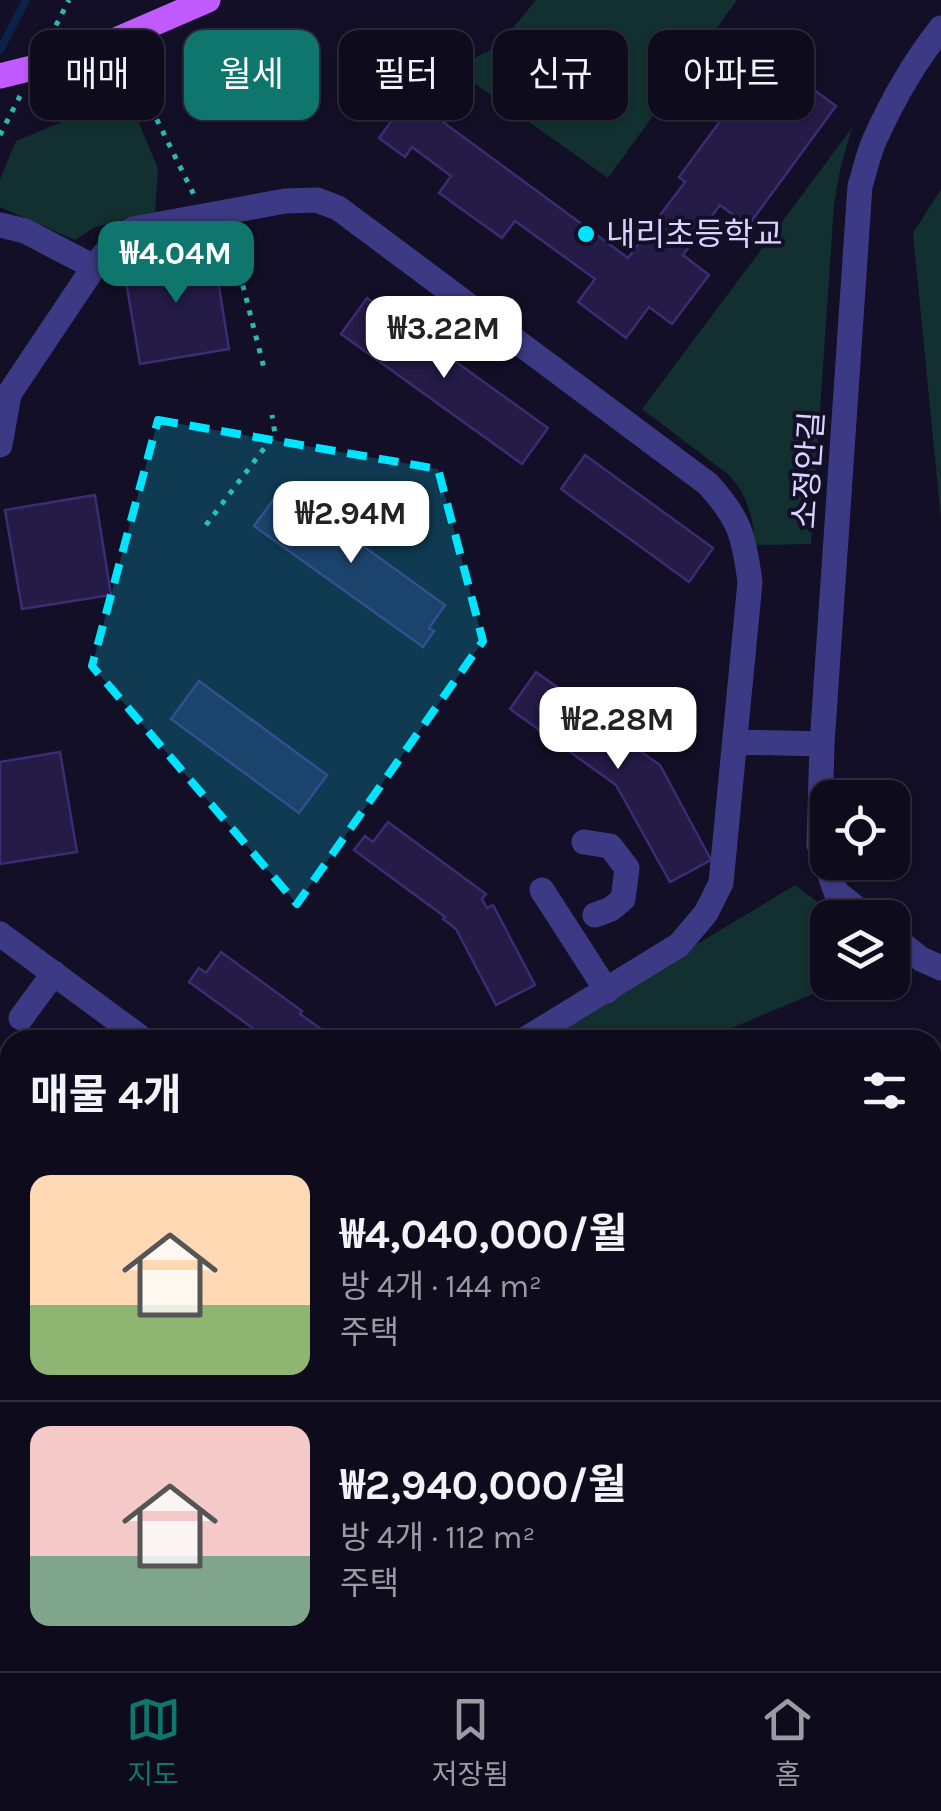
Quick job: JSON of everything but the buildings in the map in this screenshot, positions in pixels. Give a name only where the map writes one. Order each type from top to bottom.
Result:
[{"type":"main road","points":[[139,30],[208,0]]},
{"type":"main road","points":[[0,76],[30,68]]},
{"type":"street","name":"소정안길","points":[[846,900],[836,892],[818,845],[860,186],[874,142],[908,78],[941,28]]},
{"type":"street","points":[[0,445],[9,394],[116,240],[133,229],[285,202],[317,200],[338,208],[377,236],[708,484],[730,508],[744,543],[750,582],[721,882],[706,913],[679,944],[541,1030]]},
{"type":"street","points":[[0,225],[26,231],[94,267]]},
{"type":"street","points":[[735,742],[822,744]]},
{"type":"street","points":[[584,842],[610,846],[627,868],[622,900],[594,915]]},
{"type":"street","points":[[542,890],[607,991]]},
{"type":"street","points":[[0,934],[131,1030]]},
{"type":"street","points":[[910,950],[941,968]]},
{"type":"street","points":[[21,1018],[54,973]]},
{"type":"path","points":[[157,120],[196,197]]},
{"type":"path","points":[[226,233],[231,239],[265,372]]},
{"type":"path","points":[[206,525],[275,434],[272,415]]},
{"type":"highlighted area","points":[[158,420],[438,469],[483,641],[297,904],[92,666]]},
{"type":"green space","points":[[536,0],[737,0],[715,30],[648,30],[650,120],[608,178],[526,120],[628,120],[628,30],[511,30]]},
{"type":"green space","points":[[493,49],[493,96],[473,82],[473,61]]},
{"type":"green space","points":[[67,120],[138,120],[158,168],[155,212],[95,227],[75,240],[0,207],[0,179],[16,141]]},
{"type":"green space","points":[[852,128],[834,205],[811,544],[755,545],[748,507],[729,475],[642,409]]},
{"type":"green space","points":[[941,189],[941,520],[913,233]]},
{"type":"green space","points":[[795,885],[815,900],[810,900],[810,995],[727,1030],[555,1030]]},
{"type":"waterway","points":[[0,50],[26,0]]},
{"type":"place","name":"내리초등학교","points":[[586,234]]}]
